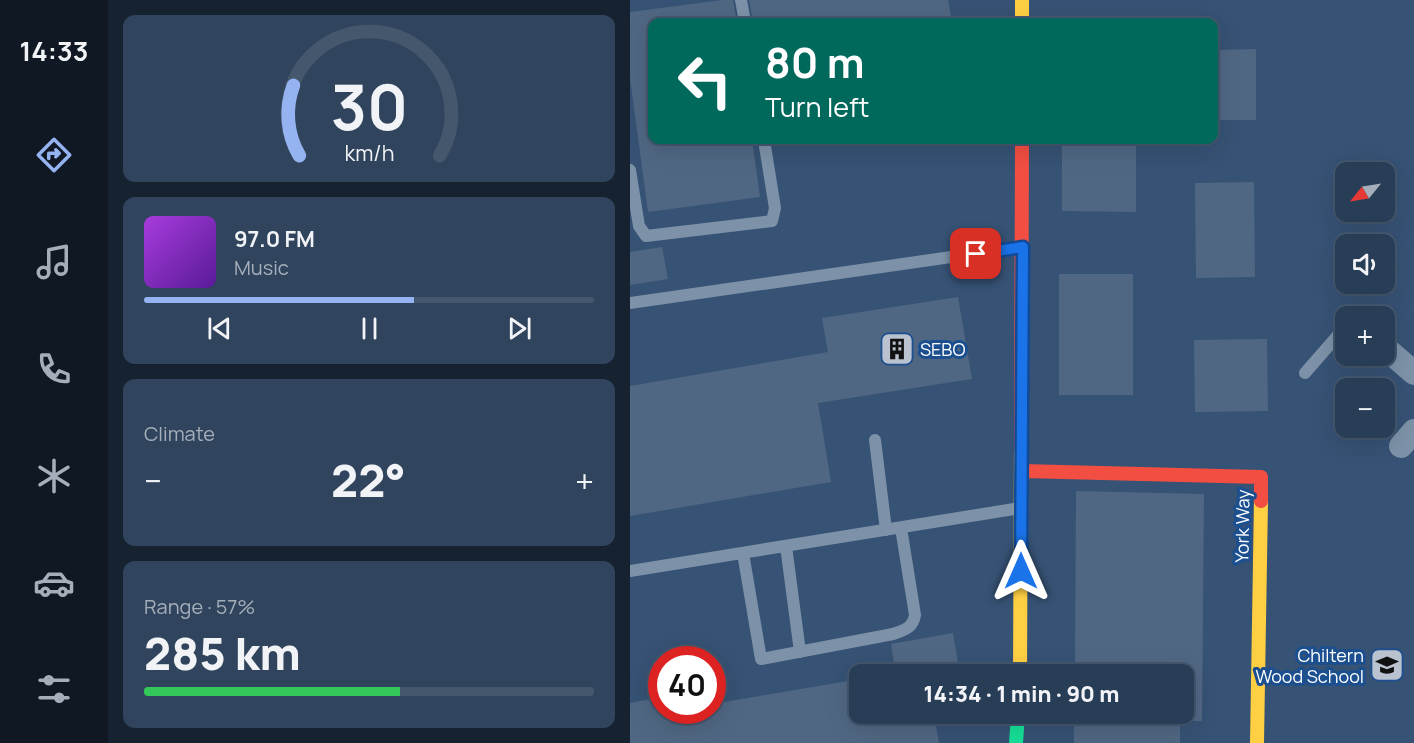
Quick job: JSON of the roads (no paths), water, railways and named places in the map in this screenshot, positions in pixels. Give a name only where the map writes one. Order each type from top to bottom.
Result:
[{"type":"street","points":[[1022,0],[1022,18]]},
{"type":"street","points":[[1021,664],[1022,144]]},
{"type":"street","points":[[1395,357],[1414,374]]},
{"type":"street","name":"York Way","points":[[1022,471],[1261,477],[1257,743]]},
{"type":"street","points":[[1016,743],[1017,724]]},
{"type":"lane","points":[[741,0],[744,18]]},
{"type":"lane","points":[[630,170],[639,226],[646,236],[772,221],[775,208],[765,144]]},
{"type":"lane","points":[[630,303],[1023,247]]},
{"type":"lane","points":[[1305,373],[1335,339]]},
{"type":"lane","points":[[874,440],[886,530]]},
{"type":"lane","points":[[630,570],[1022,508]]},
{"type":"lane","points":[[743,552],[761,659],[893,634],[907,629],[914,623],[915,615],[901,528]]},
{"type":"lane","points":[[786,546],[800,652]]},
{"type":"place","name":"SEBO","points":[[897,349]]},
{"type":"place","name":"Chiltern Wood School","points":[[1387,665]]}]
